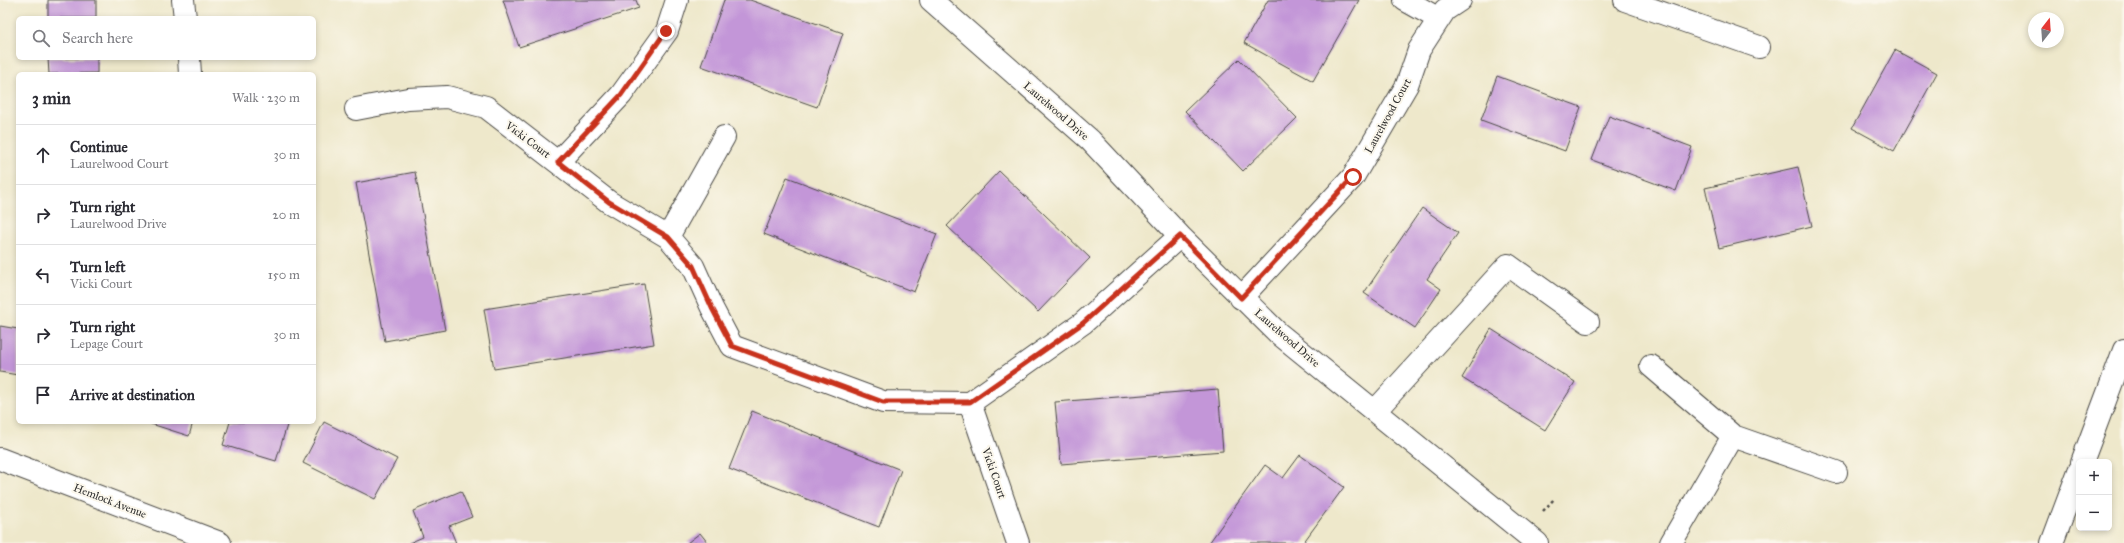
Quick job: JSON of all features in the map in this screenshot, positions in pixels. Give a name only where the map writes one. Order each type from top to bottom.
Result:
[{"type":"street","points":[[183,0],[185,16]]},
{"type":"street","points":[[558,162],[621,95],[666,31],[677,0]]},
{"type":"street","name":"Laurelwood Drive","points":[[930,0],[1090,140],[1180,236],[1278,334],[1537,543]]},
{"type":"street","points":[[1405,0],[1439,19]]},
{"type":"street","name":"Laurelwood Court","points":[[1241,298],[1353,177],[1407,85],[1419,50],[1445,10],[1460,0]]},
{"type":"street","points":[[1625,0],[1759,47]]},
{"type":"street","points":[[189,60],[190,72]]},
{"type":"street","name":"Vicki Court","points":[[356,109],[408,99],[448,97],[486,107],[609,202],[668,237],[693,266],[712,308],[732,346],[883,402],[970,402],[1018,543]]},
{"type":"street","points":[[668,237],[724,137]]},
{"type":"street","points":[[970,402],[1083,323],[1180,236]]},
{"type":"street","points":[[1375,411],[1508,265],[1588,322]]},
{"type":"street","points":[[2083,459],[2124,350]]},
{"type":"street","points":[[1651,366],[1733,436],[1836,472]]},
{"type":"street","points":[[1671,543],[1733,436]]},
{"type":"street","name":"Hemlock Avenue","points":[[0,459],[220,543]]},
{"type":"street","points":[[2052,543],[2076,479]]},
{"type":"path","points":[[1542,512],[1555,498]]},
{"type":"building","points":[[48,0],[96,0],[96,16],[48,16]]},
{"type":"building","points":[[503,0],[636,0],[639,8],[519,47]]},
{"type":"building","points":[[724,0],[750,0],[843,33],[817,107],[701,66]]},
{"type":"building","points":[[1268,0],[1359,0],[1313,81],[1244,43]]},
{"type":"building","points":[[1895,50],[1937,73],[1894,151],[1852,128]]},
{"type":"building","points":[[1239,59],[1297,118],[1243,171],[1185,111]]},
{"type":"building","points":[[48,60],[97,60],[97,72],[49,72]]},
{"type":"building","points":[[1497,76],[1581,107],[1565,151],[1481,120]]},
{"type":"building","points":[[1609,116],[1692,147],[1676,191],[1592,160]]},
{"type":"building","points":[[1798,167],[1812,226],[1719,248],[1705,188]]},
{"type":"building","points":[[999,171],[1090,258],[1038,312],[947,226]]},
{"type":"building","points":[[415,172],[445,330],[385,341],[356,183]]},
{"type":"building","points":[[787,177],[937,234],[914,292],[764,234]]},
{"type":"building","points":[[1422,208],[1458,233],[1427,279],[1441,289],[1415,328],[1364,293]]},
{"type":"building","points":[[644,284],[654,344],[494,369],[484,309]]},
{"type":"building","points":[[0,326],[16,329],[16,375],[0,372]]},
{"type":"building","points":[[1491,329],[1575,382],[1545,430],[1462,378]]},
{"type":"building","points":[[1218,389],[1223,451],[1061,464],[1055,402]]},
{"type":"building","points":[[752,411],[901,470],[879,527],[729,469]]},
{"type":"building","points":[[324,422],[397,459],[375,499],[303,463]]},
{"type":"building","points":[[151,424],[192,424],[189,436]]},
{"type":"building","points":[[229,424],[287,424],[276,461],[223,445]]},
{"type":"building","points":[[1300,455],[1344,487],[1303,543],[1209,543],[1265,465],[1283,478]]},
{"type":"building","points":[[461,491],[472,517],[449,526],[456,543],[409,543],[423,537],[413,511]]},
{"type":"building","points":[[700,533],[708,543],[687,543]]},
{"type":"route","points":[[666,31],[621,95],[558,162],[609,202],[668,237],[693,266],[712,308],[732,346],[831,384],[883,402],[970,402],[1083,323],[1180,236],[1241,298],[1353,177]]}]
